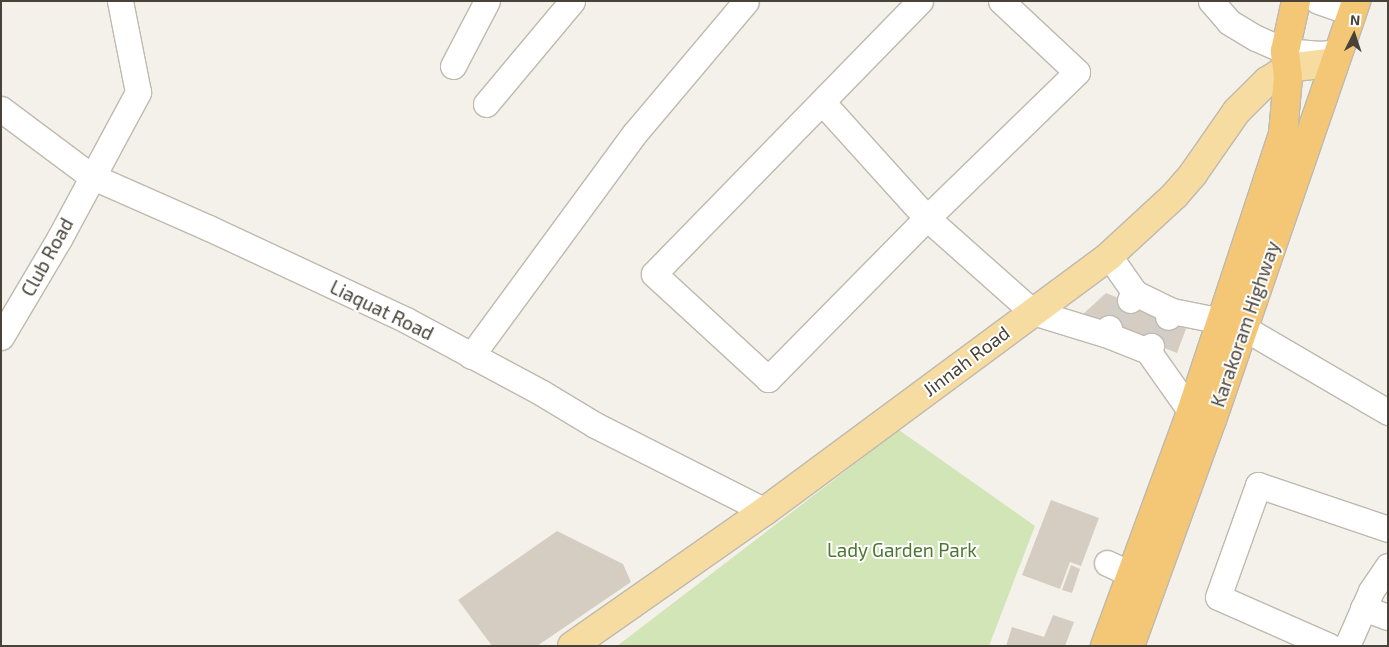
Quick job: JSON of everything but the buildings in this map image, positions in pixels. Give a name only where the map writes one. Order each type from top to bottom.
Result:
[{"type":"highway","name":"Karakoram Highway","points":[[1109,643],[1131,574],[1191,412],[1233,325],[1283,134],[1287,60],[1296,1]]},
{"type":"highway","name":"Karakoram Highway","points":[[1109,643],[1337,57],[1354,7]]},
{"type":"main road","name":"Jinnah Road","points":[[572,646],[765,511],[1109,256],[1175,195],[1251,95],[1287,60],[1337,57]]},
{"type":"street","name":"Club Road","points":[[1,337],[58,239],[138,92],[120,1]]},
{"type":"street","points":[[452,66],[488,1]]},
{"type":"street","points":[[486,104],[572,1]]},
{"type":"street","points":[[471,356],[635,133],[746,1]]},
{"type":"street","points":[[920,1],[654,274],[768,379],[927,218],[1077,72],[1001,1]]},
{"type":"street","points":[[1211,1],[1230,22],[1287,60]]},
{"type":"street","points":[[1318,1],[1354,7]]},
{"type":"street","points":[[822,103],[927,218],[1033,312],[1107,331],[1150,349],[1191,412]]},
{"type":"street","name":"Liaquat Road","points":[[1,109],[91,176],[209,228],[406,320],[542,393],[595,425],[765,511]]},
{"type":"street","points":[[1109,256],[1133,297],[1170,314],[1233,325],[1388,412]]},
{"type":"street","points":[[1329,646],[1218,597],[1258,485],[1388,529]]},
{"type":"street","points":[[1107,563],[1131,574]]},
{"type":"street","points":[[1347,646],[1371,591],[1388,566]]},
{"type":"street","points":[[1363,608],[1388,617]]},
{"type":"green space","name":"Lady Garden Park","points":[[899,430],[1035,526],[989,646],[617,646]]},
{"type":"tunnel","points":[[1109,328],[1130,300]]},
{"type":"tunnel","points":[[1151,346],[1168,317]]}]
